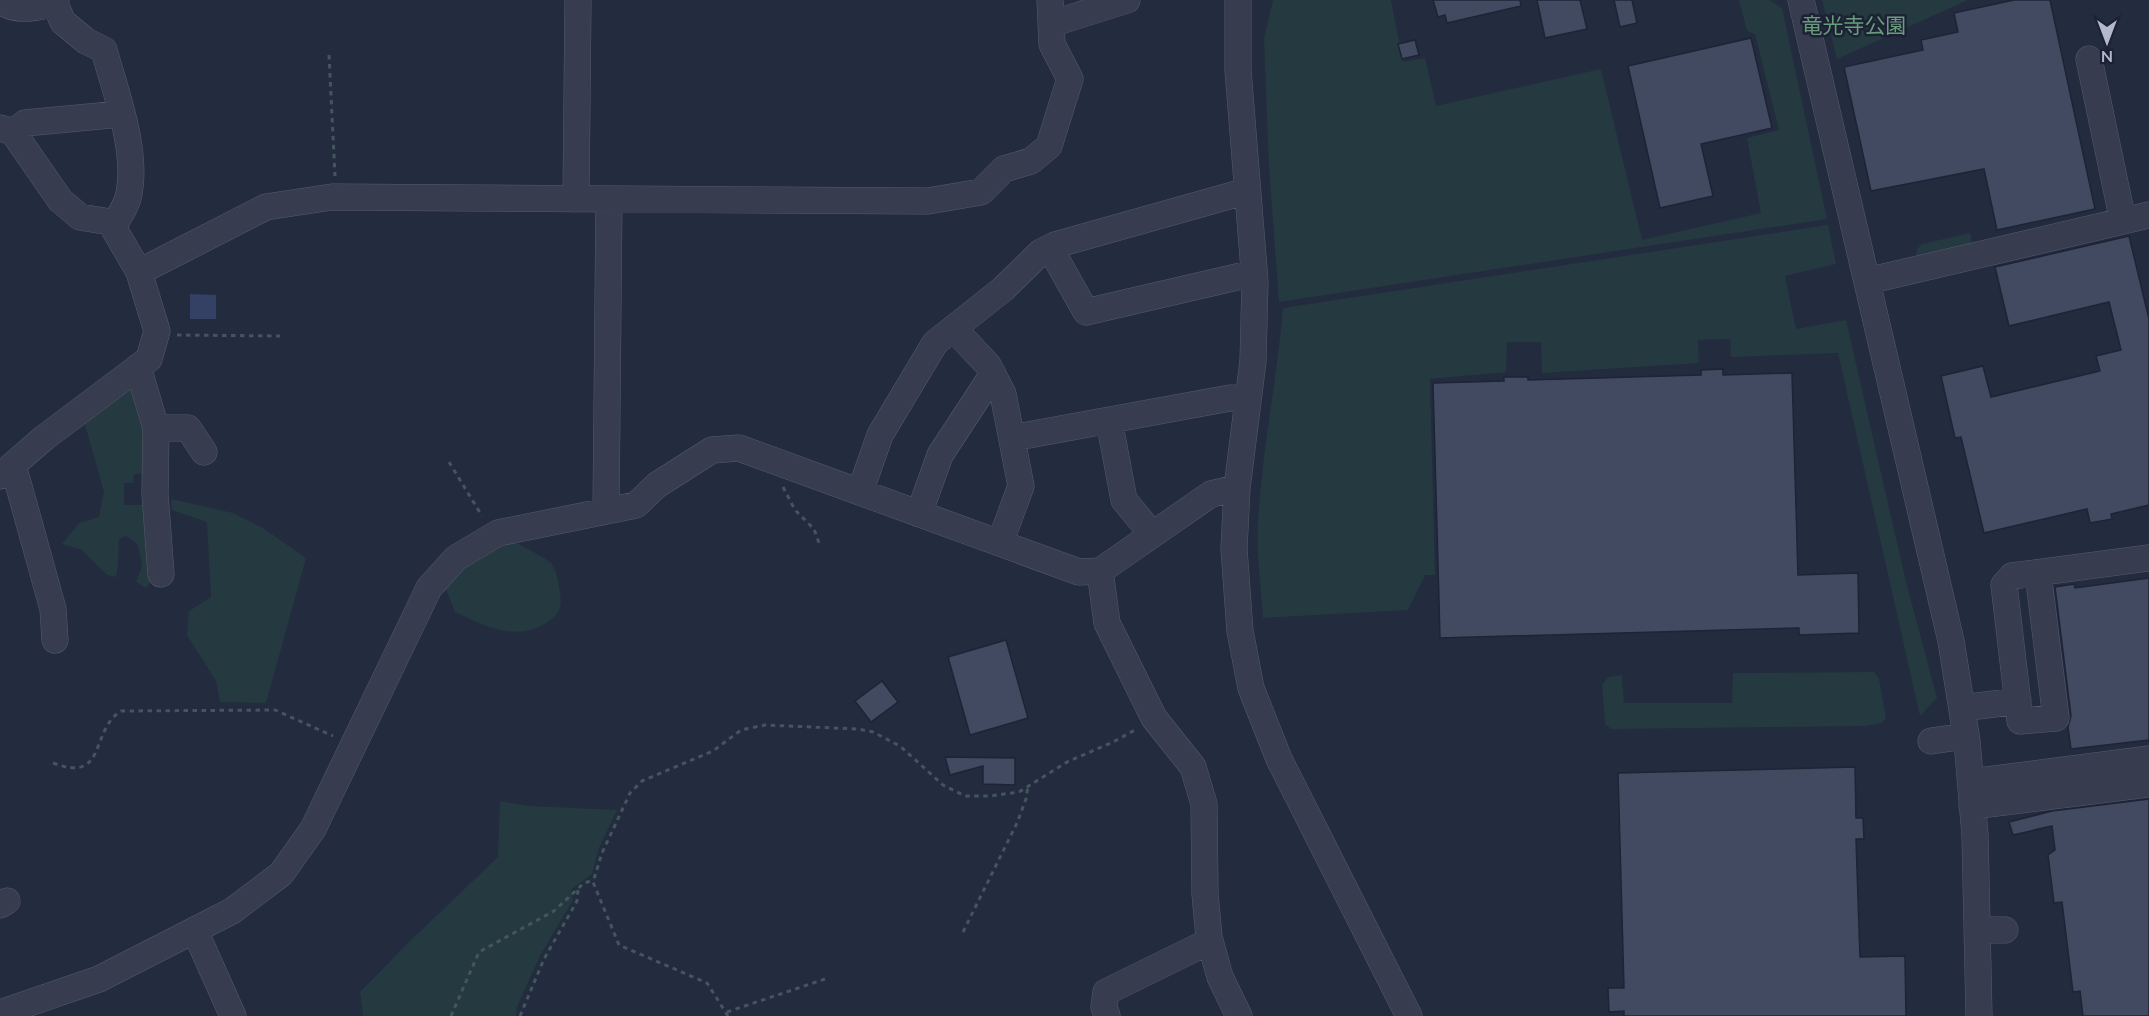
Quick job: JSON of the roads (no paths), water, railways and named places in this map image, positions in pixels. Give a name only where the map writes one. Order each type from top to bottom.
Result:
[{"type":"street","points":[[1,0],[6,5],[57,8],[86,41],[104,50],[132,168],[127,199],[113,227]]},
{"type":"street","points":[[576,199],[578,0]]},
{"type":"street","points":[[139,272],[266,207],[336,197],[928,201],[981,192],[1004,169],[1031,161],[1049,146],[1070,79],[1052,44],[1051,12],[1127,0]]},
{"type":"street","points":[[1238,0],[1238,70],[1254,273],[1253,361],[1237,488],[1234,549],[1240,631],[1251,688],[1279,759],[1409,1016]]},
{"type":"street","points":[[1801,0],[1951,641],[1966,736],[1972,794],[1979,1016]]},
{"type":"street","points":[[2089,59],[2123,221]]},
{"type":"street","points":[[55,640],[53,609],[6,470],[44,438],[149,359],[157,331],[139,272],[110,222],[80,217],[60,200],[7,130],[25,123],[121,114]]},
{"type":"street","points":[[860,492],[880,435],[935,343],[963,332],[1041,252],[1055,245],[1247,191]]},
{"type":"street","points":[[606,510],[609,199]]},
{"type":"street","points":[[1868,281],[2149,215]]},
{"type":"street","points":[[1054,255],[1086,312],[1254,273]]},
{"type":"street","points":[[963,332],[988,364],[1003,394],[1021,486],[1000,543]]},
{"type":"street","points":[[138,367],[156,428],[154,494],[161,574]]},
{"type":"street","points":[[919,514],[940,455],[993,374]]},
{"type":"street","points":[[1011,438],[1230,398],[1248,399]]},
{"type":"street","points":[[1109,420],[1124,501],[1152,534]]},
{"type":"street","points":[[156,428],[188,428],[204,452]]},
{"type":"street","points":[[0,1013],[99,979],[232,911],[281,874],[313,830],[429,588],[456,558],[494,535],[636,505],[657,485],[712,450],[739,448],[1079,572],[1100,571],[1211,494],[1237,488]]},
{"type":"street","points":[[2038,573],[2056,718],[2020,721],[2004,585],[2012,576],[2149,558]]},
{"type":"street","points":[[1100,571],[1107,623],[1154,718],[1192,767],[1204,804],[1205,894],[1210,941],[1220,977],[1239,1016]]},
{"type":"street","points":[[1962,708],[2018,701]]},
{"type":"street","points":[[1931,741],[1966,736]]},
{"type":"street","points":[[1972,794],[2149,759]]},
{"type":"street","points":[[1972,794],[2149,784]]},
{"type":"street","points":[[1977,930],[2005,930]]},
{"type":"street","points":[[195,931],[233,1016]]},
{"type":"street","points":[[1107,1016],[1104,1008],[1106,992],[1210,941]]},
{"type":"water","points":[[190,294],[216,295],[216,319],[190,319]]},
{"type":"park label","name":"竜光寺公園","points":[[1854,25]]}]
